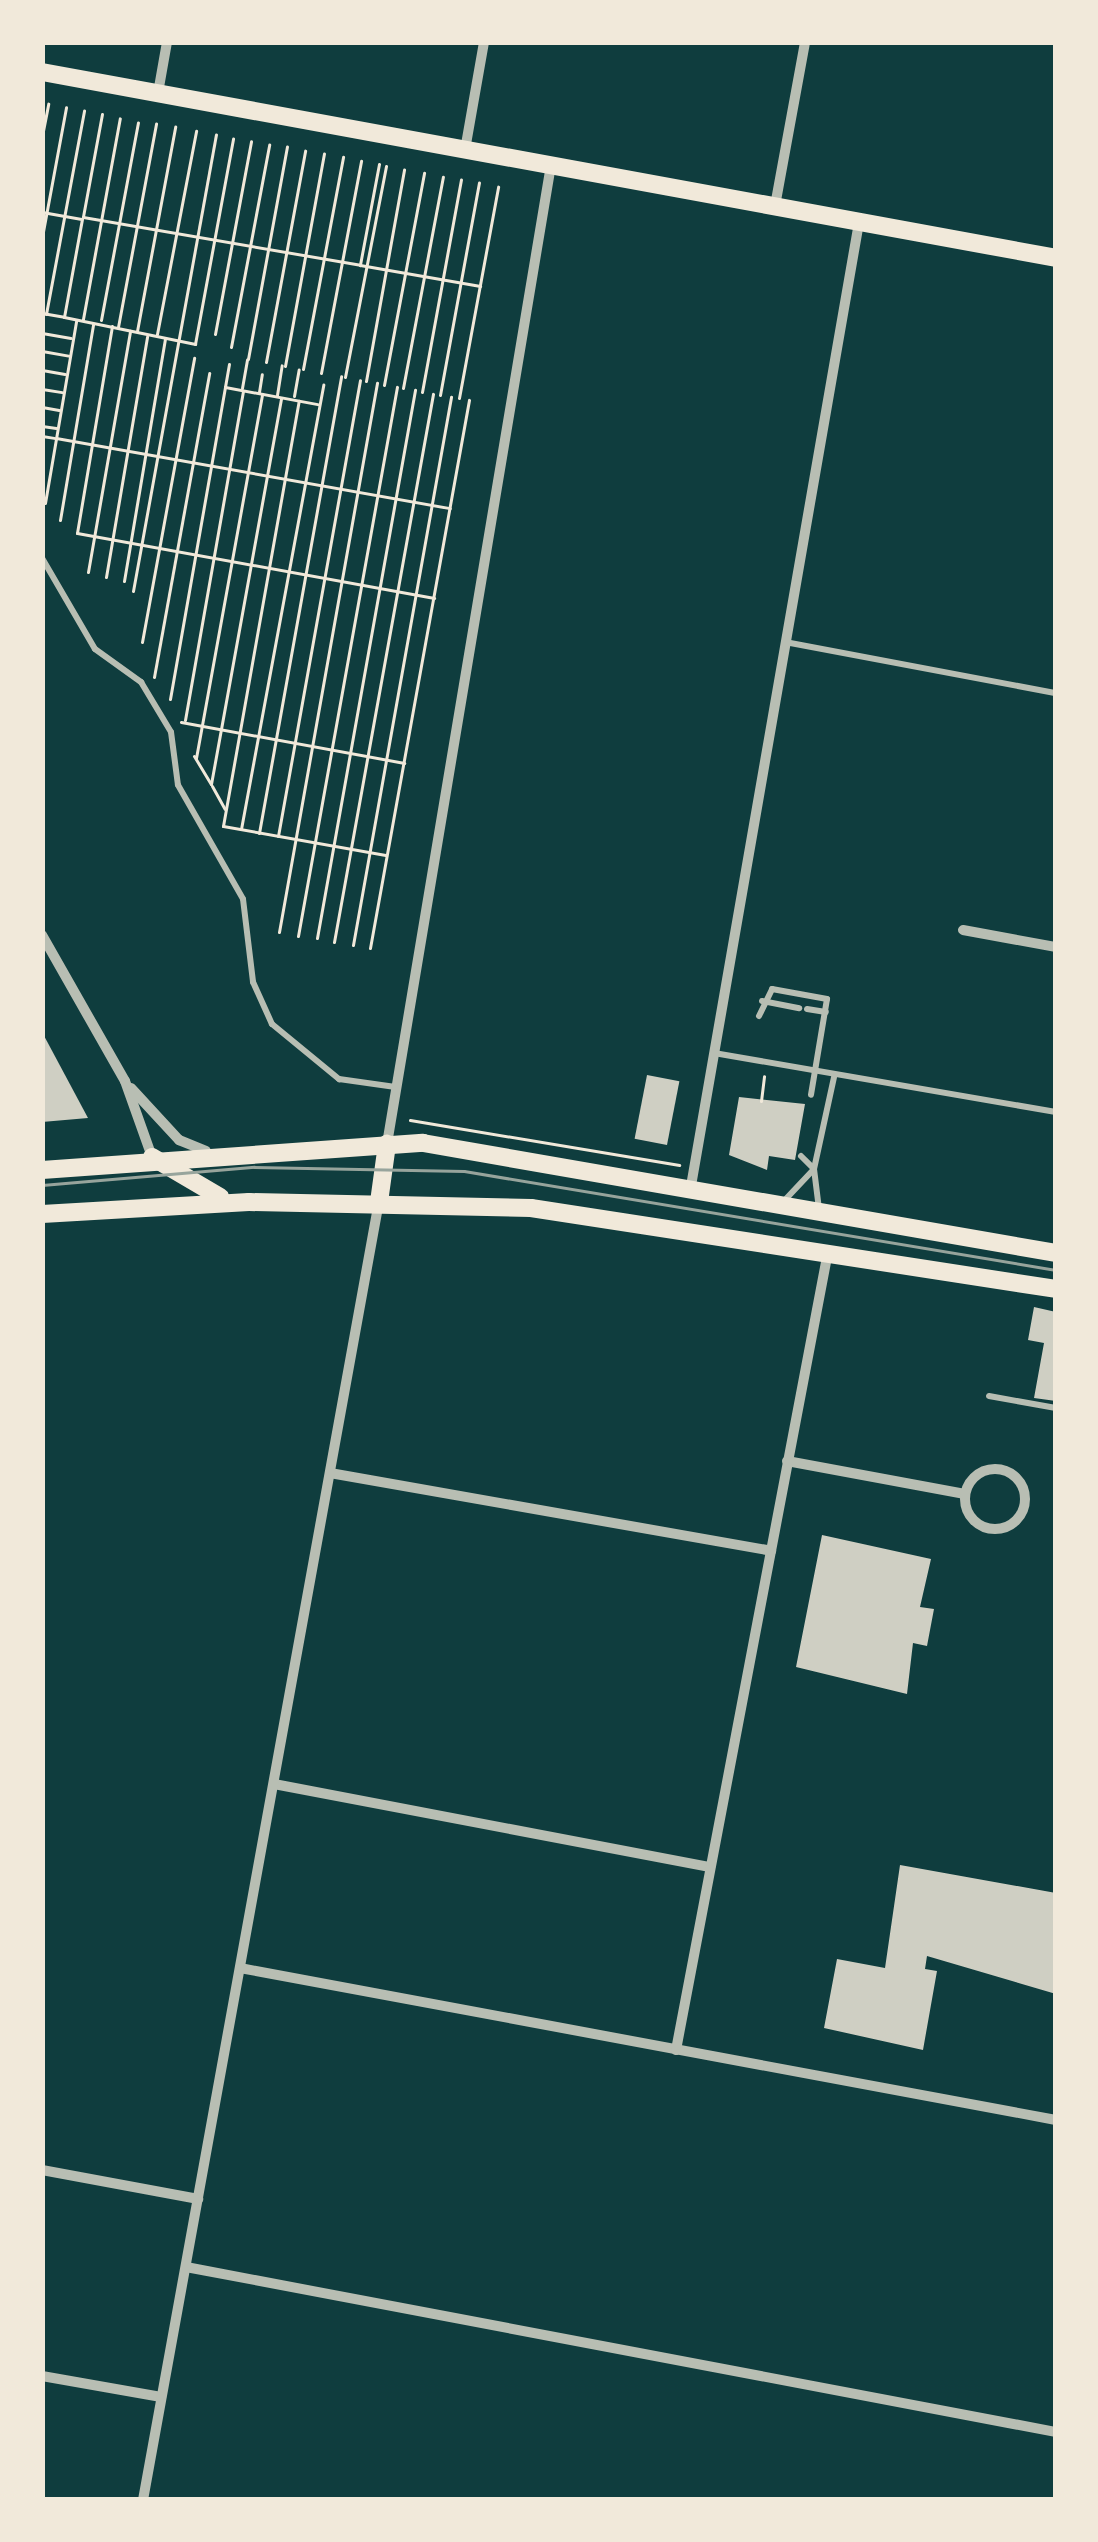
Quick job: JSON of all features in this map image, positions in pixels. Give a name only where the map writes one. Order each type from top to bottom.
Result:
[{"type":"main road","points":[[42,72],[1056,258]]},
{"type":"main road","points":[[379,1202],[387,1144]]},
{"type":"main road","points":[[42,1169],[206,1151],[387,1144],[693,1177],[783,1202],[1056,1253]]},
{"type":"main road","points":[[152,1157],[179,1182],[249,1202]]},
{"type":"main road","points":[[684,1223],[693,1177]]},
{"type":"main road","points":[[42,1214],[249,1202],[379,1202],[684,1223],[1056,1289]]},
{"type":"main road","points":[[828,1210],[828,1248]]},
{"type":"street","points":[[158,93],[167,42]]},
{"type":"street","points":[[465,150],[484,42]]},
{"type":"street","points":[[775,206],[805,42]]},
{"type":"street","points":[[387,1144],[551,165]]},
{"type":"street","points":[[693,1177],[859,222]]},
{"type":"street","points":[[963,930],[1056,946]]},
{"type":"street","points":[[42,935],[125,1081],[152,1157]]},
{"type":"street","points":[[125,1081],[178,1140],[206,1151]]},
{"type":"street","points":[[143,2500],[379,1202]]},
{"type":"street","points":[[676,2050],[828,1248]]},
{"type":"street","points":[[787,1461],[965,1494]]},
{"type":"street","points":[[1004,1470],[1026,1504],[993,1530],[971,1518],[965,1494],[975,1476],[1004,1470]]},
{"type":"street","points":[[330,1473],[771,1551]]},
{"type":"street","points":[[274,1784],[710,1867]]},
{"type":"street","points":[[240,1968],[1056,2120]]},
{"type":"street","points":[[42,2170],[198,2199]]},
{"type":"street","points":[[186,2267],[1056,2432]]},
{"type":"street","points":[[42,2376],[161,2397]]},
{"type":"lane","points":[[42,558],[95,649],[150,696],[164,719],[199,821],[243,899],[253,982],[284,1041],[339,1079],[398,1087]]},
{"type":"lane","points":[[785,642],[1056,693]]},
{"type":"lane","points":[[759,1016],[762,1001],[772,989],[826,999],[811,1095]]},
{"type":"lane","points":[[762,1001],[826,1012]]},
{"type":"lane","points":[[714,1053],[1056,1112]]},
{"type":"lane","points":[[783,1202],[814,1169],[834,1077]]},
{"type":"lane","points":[[801,1156],[814,1169],[828,1210]]},
{"type":"lane","points":[[989,1396],[1056,1408]]},
{"type":"path","points":[[42,136],[48,104]]},
{"type":"path","points":[[42,237],[66,107]]},
{"type":"path","points":[[84,111],[44,314],[195,344],[233,138]]},
{"type":"path","points":[[64,317],[102,114]]},
{"type":"path","points":[[45,503],[73,339],[120,118]]},
{"type":"path","points":[[60,520],[138,122]]},
{"type":"path","points":[[156,124],[76,533],[434,598]]},
{"type":"path","points":[[88,572],[175,128]]},
{"type":"path","points":[[157,334],[196,131]]},
{"type":"path","points":[[133,591],[216,134]]},
{"type":"path","points":[[215,334],[251,142]]},
{"type":"path","points":[[231,346],[269,145]]},
{"type":"path","points":[[184,723],[287,147]]},
{"type":"path","points":[[266,362],[305,151]]},
{"type":"path","points":[[211,784],[324,154]]},
{"type":"path","points":[[223,826],[301,369],[343,158]]},
{"type":"path","points":[[321,373],[361,161]]},
{"type":"path","points":[[360,265],[379,164]]},
{"type":"path","points":[[259,833],[321,485],[386,166]]},
{"type":"path","points":[[278,836],[404,169]]},
{"type":"path","points":[[384,385],[424,173]]},
{"type":"path","points":[[298,936],[377,495],[443,176]]},
{"type":"path","points":[[316,938],[396,499],[461,181]]},
{"type":"path","points":[[334,942],[414,502],[479,184]]},
{"type":"path","points":[[459,398],[498,188]]},
{"type":"path","points":[[44,212],[480,286]]},
{"type":"path","points":[[42,333],[73,339]]},
{"type":"path","points":[[106,577],[148,333]]},
{"type":"path","points":[[124,581],[166,336]]},
{"type":"path","points":[[42,351],[70,356]]},
{"type":"path","points":[[142,642],[194,358]]},
{"type":"path","points":[[229,364],[164,719],[404,763]]},
{"type":"path","points":[[42,370],[67,374]]},
{"type":"path","points":[[150,696],[209,373]]},
{"type":"path","points":[[225,810],[195,758],[262,374]]},
{"type":"path","points":[[279,932],[377,383]]},
{"type":"path","points":[[241,829],[323,385]]},
{"type":"path","points":[[225,387],[319,404]]},
{"type":"path","points":[[42,389],[64,392]]},
{"type":"path","points":[[352,945],[451,397]]},
{"type":"path","points":[[370,948],[470,400]]},
{"type":"path","points":[[42,407],[61,410]]},
{"type":"path","points":[[42,426],[58,428]]},
{"type":"path","points":[[42,436],[450,508]]},
{"type":"path","points":[[199,821],[387,856]]},
{"type":"path","points":[[760,1101],[764,1074]]},
{"type":"path","points":[[403,1119],[693,1177]]},
{"type":"building","points":[[42,1032],[88,1118],[42,1122]]},
{"type":"building","points":[[647,1075],[679,1081],[667,1145],[635,1139]]},
{"type":"building","points":[[739,1097],[805,1104],[795,1160],[769,1156],[767,1170],[729,1155]]},
{"type":"building","points":[[1034,1307],[1056,1312],[1056,1401],[1034,1398],[1044,1343],[1028,1340]]},
{"type":"building","points":[[822,1535],[931,1559],[920,1607],[934,1609],[927,1646],[913,1643],[907,1694],[796,1667]]},
{"type":"building","points":[[900,1865],[1056,1893],[1056,1994],[927,1956],[925,1969],[937,1971],[923,2050],[824,2028],[837,1959],[885,1968]]},
{"type":"tram line","points":[[42,1185],[254,1167],[464,1171],[1056,1270]]}]
